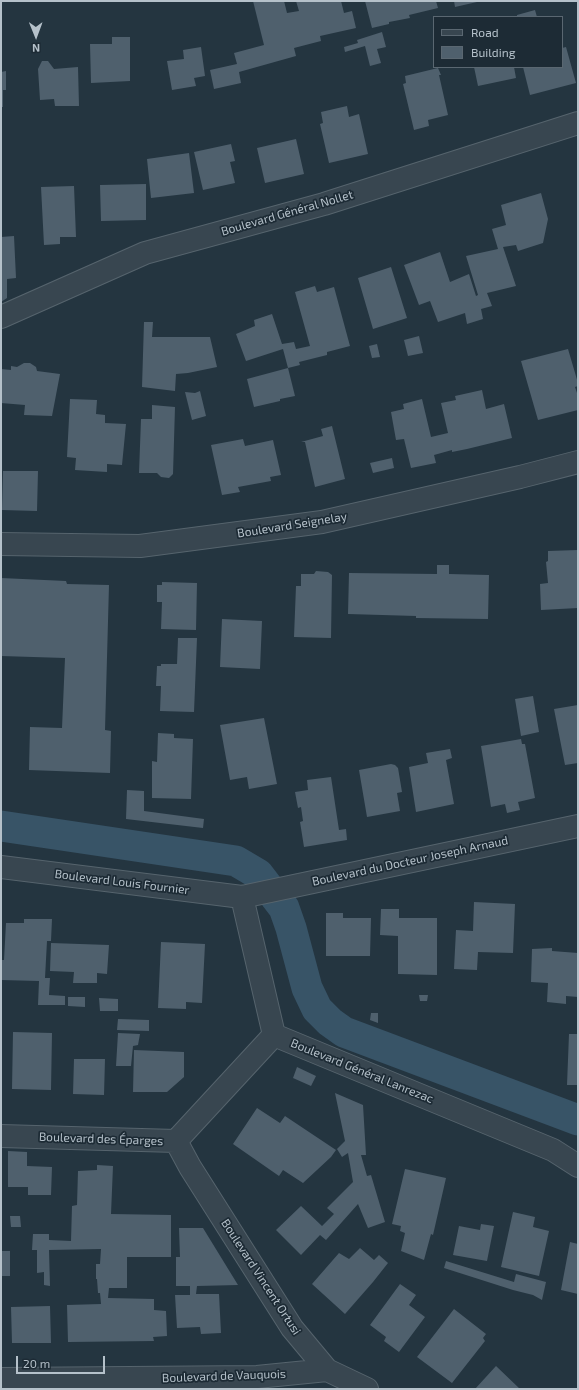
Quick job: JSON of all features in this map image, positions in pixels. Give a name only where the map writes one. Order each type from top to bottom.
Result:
[{"type":"street","name":"Boulevard Général Nollet","points":[[1,317],[145,253],[324,204],[578,123]]},
{"type":"street","name":"Boulevard Seignelay","points":[[1,544],[140,546],[322,522],[512,479],[578,462]]},
{"type":"street","name":"Boulevard du Docteur Joseph Arnaud","points":[[251,895],[578,826]]},
{"type":"street","name":"Boulevard Louis Fournier","points":[[1,867],[251,895]]},
{"type":"street","points":[[251,895],[274,1035]]},
{"type":"street","name":"Boulevard des Éparges","points":[[1,1136],[176,1141],[274,1035]]},
{"type":"street","name":"Boulevard Général Lanrezac","points":[[274,1035],[553,1150],[578,1166]]},
{"type":"street","name":"Boulevard Vincent Ortusi","points":[[176,1141],[190,1167],[292,1328],[327,1370],[367,1389]]},
{"type":"street","name":"Boulevard de Vauquois","points":[[1,1379],[257,1376],[327,1370]]},
{"type":"building","points":[[253,1],[284,1],[287,13],[299,11],[296,1],[341,1],[344,13],[352,11],[356,28],[320,36],[321,41],[294,48],[296,56],[239,72],[241,83],[214,89],[210,70],[237,64],[234,53],[264,45]]},
{"type":"building","points":[[365,1],[436,1],[438,8],[409,15],[410,18],[389,22],[389,24],[372,28]]},
{"type":"building","points":[[454,1],[477,1],[477,2],[455,7]]},
{"type":"building","points":[[535,10],[537,16],[517,16]]},
{"type":"building","points":[[382,32],[386,47],[377,49],[381,63],[370,66],[365,46],[345,52],[344,47],[358,43],[357,40]]},
{"type":"building","points":[[112,37],[130,37],[130,81],[91,83],[90,44],[112,44]]},
{"type":"building","points":[[201,47],[205,76],[194,78],[196,86],[172,90],[167,61],[184,59],[183,50]]},
{"type":"building","points":[[566,47],[576,83],[530,95],[523,68],[563,68],[563,48]]},
{"type":"building","points":[[42,61],[48,61],[54,69],[78,67],[79,106],[55,106],[54,99],[40,100],[38,69]]},
{"type":"building","points":[[438,68],[441,75],[439,75],[448,115],[428,120],[429,126],[414,130],[403,84],[406,83],[405,76]]},
{"type":"building","points":[[474,68],[514,68],[516,78],[478,86]]},
{"type":"building","points":[[6,71],[6,90],[3,90],[3,107],[1,107],[1,72]]},
{"type":"building","points":[[347,106],[349,117],[359,114],[368,154],[329,163],[320,124],[323,123],[321,112]]},
{"type":"building","points":[[296,139],[304,174],[265,183],[257,148]]},
{"type":"building","points":[[231,144],[235,161],[230,162],[235,183],[203,190],[194,152]]},
{"type":"building","points":[[189,153],[194,193],[151,198],[147,159]]},
{"type":"building","points":[[146,184],[146,220],[101,221],[100,185]]},
{"type":"building","points":[[74,186],[76,237],[60,237],[60,244],[44,245],[41,187]]},
{"type":"building","points":[[541,193],[548,219],[543,243],[518,251],[516,245],[503,247],[516,286],[487,293],[492,306],[481,309],[483,319],[467,324],[465,313],[438,322],[430,301],[419,305],[404,265],[440,252],[450,282],[469,274],[476,296],[478,295],[466,256],[498,249],[492,229],[506,225],[501,205]]},
{"type":"building","points":[[14,236],[16,278],[7,279],[7,298],[1,302],[1,237]]},
{"type":"building","points":[[391,267],[407,318],[373,329],[358,278]]},
{"type":"building","points":[[315,286],[317,292],[334,287],[350,346],[327,352],[327,355],[299,362],[300,365],[288,368],[283,349],[246,361],[236,334],[255,326],[254,320],[272,314],[282,344],[294,342],[296,349],[310,346],[295,292]]},
{"type":"building","points":[[144,322],[153,322],[152,337],[210,337],[217,367],[176,374],[175,391],[142,387]]},
{"type":"building","points":[[419,336],[423,353],[408,356],[404,340]]},
{"type":"building","points":[[377,344],[380,357],[372,358],[369,346]]},
{"type":"building","points":[[568,349],[578,383],[578,386],[575,387],[578,396],[578,410],[538,420],[521,361]]},
{"type":"building","points":[[24,363],[30,363],[36,367],[37,371],[60,374],[52,416],[24,415],[25,405],[1,403],[1,369],[11,370],[11,366],[17,367]]},
{"type":"building","points":[[288,368],[295,396],[254,407],[247,379]]},
{"type":"building","points":[[482,390],[486,409],[504,404],[512,438],[434,455],[436,463],[411,468],[404,439],[396,440],[391,412],[404,409],[403,404],[422,399],[431,437],[448,433],[441,403],[456,400],[455,396]]},
{"type":"building","points":[[200,391],[206,416],[192,420],[185,392],[195,393]]},
{"type":"building","points":[[70,399],[97,400],[96,414],[105,415],[105,423],[126,424],[122,465],[107,464],[107,472],[75,470],[76,458],[67,457]]},
{"type":"building","points":[[152,405],[175,407],[173,474],[169,478],[161,477],[157,473],[139,473],[141,419],[152,419]]},
{"type":"building","points":[[332,426],[345,479],[315,487],[305,442],[301,442],[323,436],[321,429]]},
{"type":"building","points":[[243,439],[245,446],[273,440],[281,475],[270,477],[271,481],[238,487],[240,492],[222,495],[211,445]]},
{"type":"building","points":[[392,458],[394,468],[373,473],[370,463]]},
{"type":"building","points":[[3,471],[38,471],[37,511],[2,510]]},
{"type":"building","points":[[578,550],[578,608],[541,610],[540,584],[548,583],[546,562],[548,561],[548,551]]},
{"type":"building","points":[[437,565],[449,565],[449,574],[489,575],[488,619],[416,618],[416,616],[348,614],[349,573],[437,574]]},
{"type":"building","points":[[316,571],[328,572],[332,575],[331,638],[294,637],[296,586],[301,586],[301,574],[314,574]]},
{"type":"building","points":[[1,578],[66,581],[67,584],[109,585],[105,730],[111,731],[110,773],[29,770],[30,727],[62,728],[65,658],[1,656]]},
{"type":"building","points":[[162,582],[197,583],[196,630],[161,629],[162,602],[157,602],[157,585],[162,585]]},
{"type":"building","points":[[222,619],[262,621],[260,669],[220,667]]},
{"type":"building","points":[[178,638],[197,638],[194,712],[160,711],[161,686],[156,686],[157,666],[161,666],[161,664],[177,664]]},
{"type":"building","points":[[533,696],[539,732],[521,736],[515,699]]},
{"type":"building","points":[[578,705],[578,763],[565,765],[554,709]]},
{"type":"building","points":[[264,718],[277,784],[249,789],[247,777],[230,780],[220,725]]},
{"type":"building","points":[[158,733],[174,734],[174,738],[193,739],[191,799],[152,798],[152,761],[157,762]]},
{"type":"building","points":[[521,739],[522,744],[525,744],[535,798],[518,802],[520,810],[507,813],[505,804],[491,807],[481,746]]},
{"type":"building","points":[[450,749],[452,758],[446,760],[454,804],[416,812],[409,767],[428,763],[426,753]]},
{"type":"building","points":[[391,764],[398,768],[402,792],[397,793],[400,811],[367,817],[359,770]]},
{"type":"building","points":[[331,777],[339,830],[346,829],[347,840],[304,847],[300,822],[303,821],[301,807],[298,808],[295,792],[308,790],[307,780]]},
{"type":"building","points":[[127,790],[144,791],[144,811],[204,819],[203,828],[126,819]]},
{"type":"building","points":[[474,902],[515,904],[513,953],[478,952],[477,970],[454,969],[456,930],[473,931]]},
{"type":"building","points":[[381,909],[399,909],[399,918],[437,918],[437,975],[398,974],[398,936],[380,935]]},
{"type":"building","points":[[326,913],[343,913],[343,918],[371,918],[370,956],[326,956]]},
{"type":"building","points":[[24,919],[52,919],[51,941],[47,941],[45,978],[50,978],[49,995],[65,996],[65,1005],[38,1005],[39,981],[1,980],[1,960],[4,960],[6,923],[24,923]]},
{"type":"building","points":[[161,942],[205,944],[202,1003],[186,1002],[186,1009],[158,1008]]},
{"type":"building","points":[[51,943],[109,945],[107,974],[97,973],[97,983],[73,983],[74,972],[50,971]]},
{"type":"building","points":[[552,948],[552,951],[578,953],[578,997],[566,996],[566,1004],[547,1002],[548,983],[531,982],[532,949]]},
{"type":"building","points":[[419,995],[428,995],[427,1001],[420,1001]]},
{"type":"building","points":[[68,997],[85,997],[85,1007],[68,1006]]},
{"type":"building","points":[[99,998],[118,999],[118,1011],[100,1011]]},
{"type":"building","points":[[371,1013],[378,1013],[378,1023],[370,1020]]},
{"type":"building","points":[[118,1019],[149,1020],[149,1031],[117,1030]]},
{"type":"building","points":[[13,1032],[52,1033],[51,1090],[12,1089]]},
{"type":"building","points":[[118,1033],[140,1034],[138,1045],[133,1046],[131,1066],[116,1066]]},
{"type":"building","points":[[569,1034],[578,1034],[578,1085],[567,1085]]},
{"type":"building","points":[[134,1050],[184,1052],[184,1077],[167,1092],[133,1092]]},
{"type":"building","points":[[74,1059],[105,1059],[104,1095],[73,1094]]},
{"type":"building","points":[[297,1067],[316,1076],[311,1086],[293,1078]]},
{"type":"building","points":[[335,1093],[363,1105],[366,1155],[361,1155],[367,1176],[371,1175],[385,1222],[368,1228],[358,1204],[326,1240],[320,1235],[301,1255],[276,1230],[301,1206],[322,1226],[334,1214],[327,1208],[353,1182],[348,1153],[342,1157],[337,1149],[345,1141]]},
{"type":"building","points":[[257,1108],[280,1123],[285,1116],[336,1150],[331,1157],[303,1183],[283,1170],[279,1176],[233,1144]]},
{"type":"building","points":[[8,1151],[27,1152],[27,1166],[52,1167],[51,1195],[28,1195],[28,1187],[8,1187]]},
{"type":"building","points":[[97,1165],[113,1166],[111,1214],[171,1215],[171,1257],[127,1257],[127,1288],[109,1288],[108,1298],[154,1299],[154,1310],[166,1311],[167,1336],[153,1337],[154,1341],[68,1342],[67,1305],[101,1304],[96,1279],[96,1264],[100,1264],[101,1249],[49,1250],[50,1286],[44,1285],[44,1272],[37,1273],[37,1250],[32,1250],[33,1234],[49,1234],[49,1240],[71,1241],[72,1206],[77,1205],[78,1171],[97,1170]]},
{"type":"building","points":[[405,1169],[446,1178],[433,1235],[431,1234],[424,1260],[401,1251],[405,1233],[400,1231],[401,1226],[392,1224]]},
{"type":"building","points":[[513,1212],[535,1217],[533,1227],[549,1231],[539,1276],[501,1267]]},
{"type":"building","points":[[10,1216],[20,1216],[21,1227],[11,1227]]},
{"type":"building","points":[[481,1224],[494,1226],[487,1261],[453,1255],[459,1226],[480,1230]]},
{"type":"building","points":[[179,1228],[203,1228],[238,1285],[197,1286],[196,1294],[219,1294],[221,1333],[201,1334],[200,1327],[177,1328],[175,1295],[190,1295],[190,1286],[176,1286],[176,1257],[180,1257]]},
{"type":"building","points":[[570,1242],[578,1244],[578,1294],[561,1290]]},
{"type":"building","points":[[360,1248],[374,1260],[379,1255],[388,1263],[345,1314],[312,1284],[339,1253],[349,1259]]},
{"type":"building","points":[[1,1251],[10,1251],[10,1276],[1,1276]]},
{"type":"building","points":[[446,1261],[514,1282],[516,1274],[546,1282],[542,1300],[533,1295],[444,1268]]},
{"type":"building","points":[[400,1284],[416,1295],[409,1305],[425,1317],[399,1352],[384,1341],[386,1337],[370,1325]]},
{"type":"building","points":[[50,1306],[51,1343],[12,1343],[11,1307]]},
{"type":"building","points":[[454,1309],[486,1334],[483,1338],[485,1341],[452,1383],[417,1357]]},
{"type":"building","points":[[496,1366],[520,1389],[475,1389]]},
{"type":"waterway","points":[[1,826],[236,861],[258,874],[284,908],[291,928],[307,988],[317,1009],[330,1022],[344,1032],[578,1120]]}]
